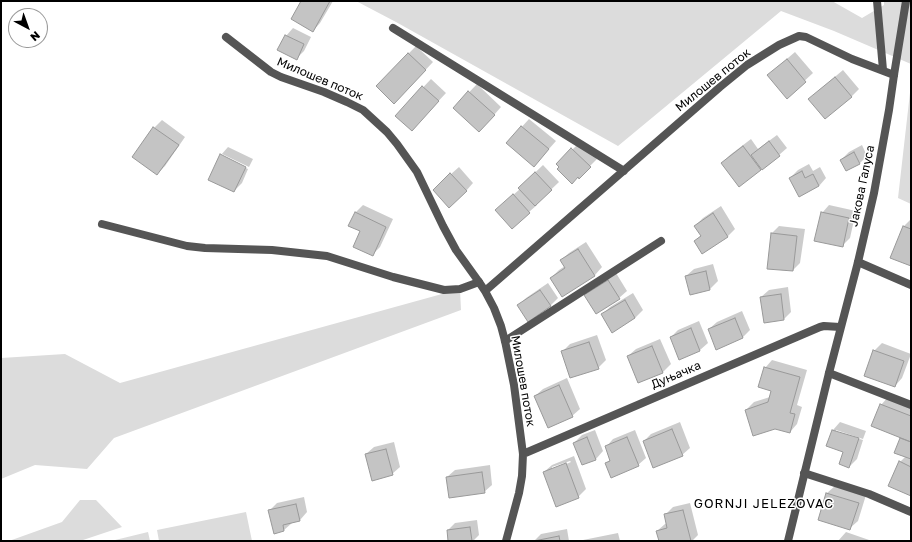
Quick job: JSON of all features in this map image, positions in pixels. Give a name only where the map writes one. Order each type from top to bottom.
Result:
[{"type":"street","points":[[877,1],[883,70]]},
{"type":"street","name":"Јакова Галуса","points":[[788,541],[874,193],[906,1]]},
{"type":"street","points":[[393,28],[624,171]]},
{"type":"street","name":"Милошев поток","points":[[485,291],[720,87],[747,65],[779,45],[798,36],[806,37],[852,59],[894,75]]},
{"type":"street","name":"Милошев поток","points":[[226,37],[271,72],[347,102],[362,110],[388,132],[417,172],[456,250],[485,291],[494,308],[506,341],[514,385],[523,454],[521,482],[506,541]]},
{"type":"street","points":[[102,224],[187,246],[272,250],[327,256],[392,277],[444,290],[460,289],[479,282]]},
{"type":"street","points":[[506,341],[661,241]]},
{"type":"street","points":[[858,262],[911,285]]},
{"type":"street","name":"Дуњачка","points":[[523,454],[820,327],[840,327]]},
{"type":"street","points":[[829,373],[911,405]]},
{"type":"street","points":[[804,473],[869,494],[911,512]]},
{"type":"shaded area","points":[[356,1],[832,1],[862,18],[884,5],[884,1],[911,1],[911,64],[834,31],[781,11],[618,146]]},
{"type":"shaded area","points":[[911,84],[911,204],[898,198]]},
{"type":"shaded area","points":[[460,289],[461,310],[114,438],[87,469],[35,465],[1,479],[1,358],[65,354],[120,383]]},
{"type":"shaded area","points":[[80,500],[96,500],[122,527],[80,541],[9,541],[62,522]]},
{"type":"shaded area","points":[[246,512],[252,541],[159,541],[157,530]]},
{"type":"shaded area","points":[[148,532],[150,541],[111,541]]},
{"type":"building","points":[[301,1],[330,1],[313,32],[291,19]]},
{"type":"building","points":[[285,35],[304,44],[297,60],[277,50]]},
{"type":"building","points":[[408,53],[426,70],[394,104],[376,86]]},
{"type":"building","points":[[787,59],[806,82],[787,99],[767,75]]},
{"type":"building","points":[[835,77],[852,97],[825,119],[808,99]]},
{"type":"building","points":[[422,86],[439,101],[412,131],[395,116]]},
{"type":"building","points":[[468,91],[495,115],[479,132],[453,108]]},
{"type":"building","points":[[521,126],[549,149],[534,167],[506,143]]},
{"type":"building","points":[[153,127],[179,145],[157,175],[132,157]]},
{"type":"building","points":[[769,141],[780,156],[762,170],[751,155]]},
{"type":"building","points":[[743,146],[761,170],[739,187],[721,163]]},
{"type":"building","points":[[571,148],[591,167],[579,179],[578,177],[572,184],[557,169],[559,167],[556,164]]},
{"type":"building","points":[[854,152],[860,164],[846,171],[840,160]]},
{"type":"building","points":[[220,154],[246,167],[234,192],[208,180]]},
{"type":"building","points":[[802,171],[805,178],[813,174],[819,186],[799,197],[789,178]]},
{"type":"building","points":[[535,172],[552,190],[535,206],[518,188]]},
{"type":"building","points":[[450,173],[467,191],[449,208],[433,190]]},
{"type":"building","points":[[513,194],[530,213],[512,229],[495,210]]},
{"type":"building","points":[[355,212],[386,227],[373,256],[353,247],[360,231],[348,226]]},
{"type":"building","points":[[821,212],[849,218],[843,247],[814,241]]},
{"type":"building","points":[[713,213],[728,237],[702,254],[694,241],[701,236],[694,226]]},
{"type":"building","points":[[903,226],[911,229],[911,266],[890,258]]},
{"type":"building","points":[[771,233],[797,236],[793,271],[767,269]]},
{"type":"building","points":[[578,249],[595,276],[562,297],[550,278],[565,268],[560,260]]},
{"type":"building","points":[[706,271],[710,290],[690,295],[685,276]]},
{"type":"building","points":[[608,280],[620,299],[596,314],[584,295]]},
{"type":"building","points":[[540,290],[551,306],[528,322],[517,305]]},
{"type":"building","points":[[781,294],[784,320],[764,323],[760,297]]},
{"type":"building","points":[[625,300],[635,318],[612,333],[601,314]]},
{"type":"building","points":[[735,318],[743,338],[716,350],[708,329]]},
{"type":"building","points":[[691,328],[700,351],[679,360],[670,337]]},
{"type":"building","points":[[589,342],[599,369],[570,378],[561,351]]},
{"type":"building","points":[[652,346],[663,373],[638,383],[627,356]]},
{"type":"building","points":[[873,350],[904,361],[895,387],[864,376]]},
{"type":"building","points":[[764,367],[800,377],[790,413],[795,414],[790,433],[775,429],[753,436],[745,410],[768,402],[771,391],[758,387]]},
{"type":"building","points":[[559,385],[573,417],[548,428],[534,396]]},
{"type":"building","points":[[880,404],[911,416],[911,442],[871,426]]},
{"type":"building","points":[[672,429],[683,456],[653,468],[643,441]]},
{"type":"building","points":[[832,430],[859,438],[849,468],[839,464],[843,452],[826,446]]},
{"type":"building","points":[[587,437],[596,460],[582,465],[573,443]]},
{"type":"building","points":[[627,437],[639,466],[611,478],[605,463],[610,461],[605,446]]},
{"type":"building","points":[[900,438],[911,442],[911,459],[894,453]]},
{"type":"building","points":[[386,449],[393,475],[372,481],[365,454]]},
{"type":"building","points":[[899,461],[911,467],[911,496],[888,486]]},
{"type":"building","points":[[566,463],[579,498],[556,507],[543,472]]},
{"type":"building","points":[[482,472],[485,493],[449,498],[446,477]]},
{"type":"building","points":[[826,493],[859,503],[850,530],[818,520]]},
{"type":"building","points":[[296,504],[300,521],[283,525],[284,531],[274,534],[268,510]]},
{"type":"building","points":[[683,510],[691,541],[659,541],[656,531],[667,528],[664,514]]},
{"type":"building","points":[[470,527],[472,541],[448,541],[447,530]]},
{"type":"building","points":[[559,536],[560,541],[534,541]]},
{"type":"district","name":"GORNJI JELEZOVAC","points":[[764,504]]}]
